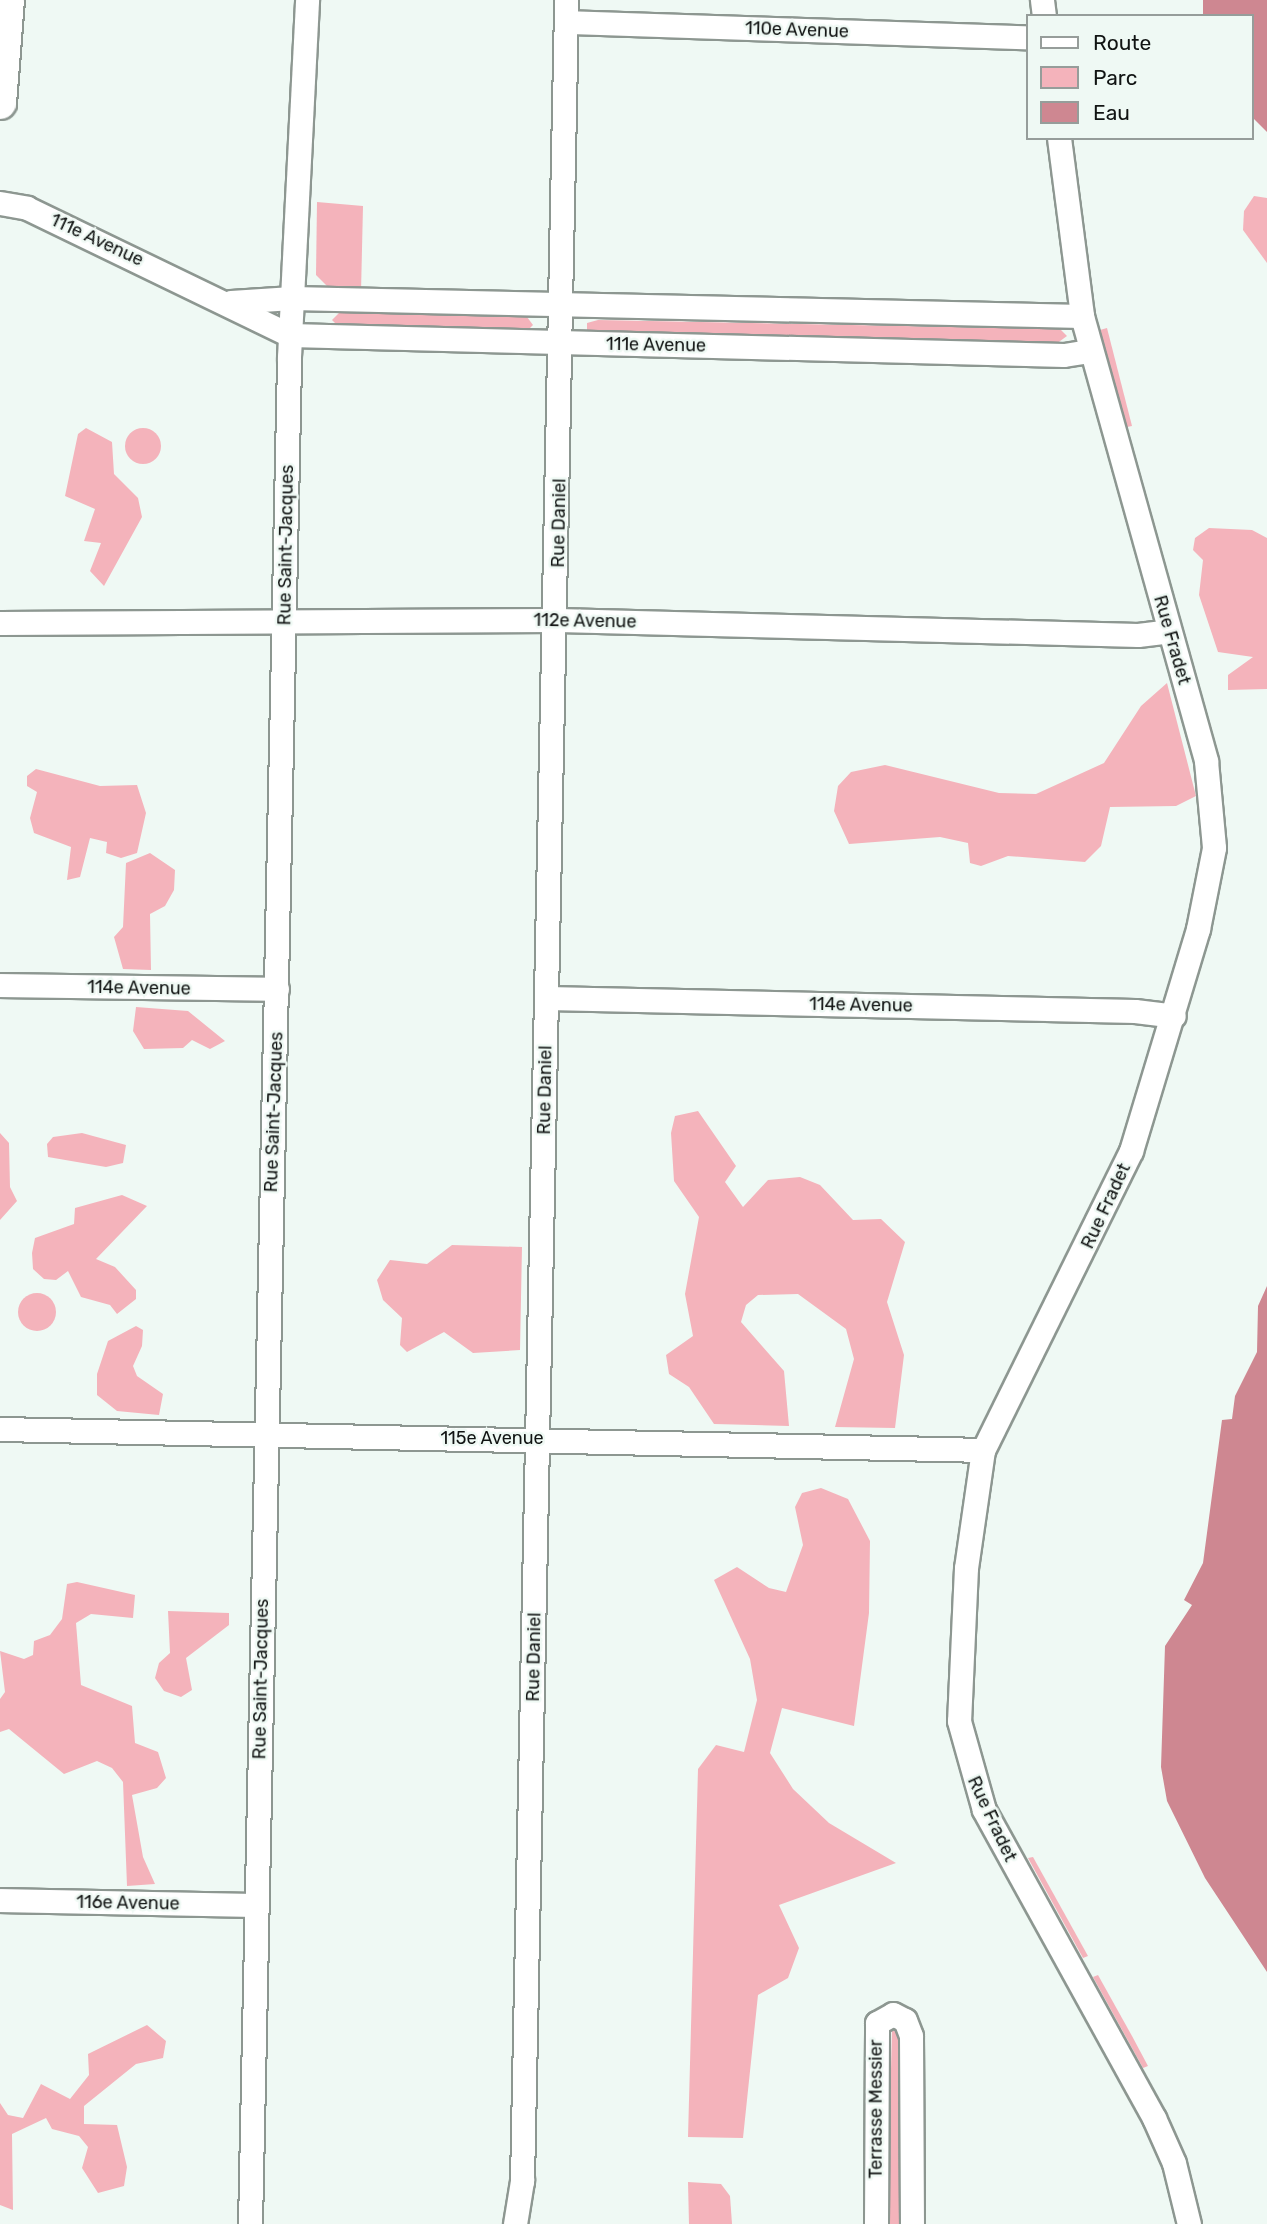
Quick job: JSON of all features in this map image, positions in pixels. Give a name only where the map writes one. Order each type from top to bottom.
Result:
[{"type":"street","points":[[0,103],[8,0]]},
{"type":"street","name":"Rue Saint-Jacques","points":[[250,2224],[290,335],[307,0]]},
{"type":"street","name":"110e Avenue","points":[[567,11],[1026,37]]},
{"type":"street","name":"Rue Daniel","points":[[529,2224],[523,2181],[547,998],[558,620],[567,11]]},
{"type":"street","name":"Rue Fradet","points":[[1059,140],[1082,316],[1209,775],[1214,829],[1205,904],[1174,1016],[1116,1188],[983,1450],[970,1525],[958,1672],[967,1761],[997,1836],[1165,2140],[1189,2224]]},
{"type":"street","name":"111e Avenue","points":[[0,203],[27,208],[230,302],[290,335],[1063,355],[1090,351]]},
{"type":"street","name":"111e Avenue","points":[[230,302],[292,298],[1082,316]]},
{"type":"street","name":"112e Avenue","points":[[0,624],[558,620],[1138,635],[1169,631]]},
{"type":"street","name":"114e Avenue","points":[[0,985],[277,989]]},
{"type":"street","name":"114e Avenue","points":[[547,998],[1135,1010],[1174,1016]]},
{"type":"street","name":"115e Avenue","points":[[0,1429],[538,1438],[983,1450]]},
{"type":"street","name":"116e Avenue","points":[[0,1900],[256,1905]]},
{"type":"street","name":"Terrasse Messier","points":[[876,2224],[877,2023],[893,2014],[905,2020],[911,2036],[912,2224]]},
{"type":"street","name":"Rue Daniel","points":[[515,2224],[523,2181]]},
{"type":"green space","points":[[1254,196],[1267,198],[1267,263],[1243,230],[1244,211]]},
{"type":"green space","points":[[317,202],[363,206],[361,292],[331,290],[316,275]]},
{"type":"green space","points":[[341,311],[527,317],[533,325],[526,332],[337,325],[332,320]]},
{"type":"green space","points":[[598,320],[1060,329],[1067,336],[1056,344],[587,332],[587,323]]},
{"type":"green space","points":[[1107,328],[1132,426],[1127,427],[1100,330]]},
{"type":"green space","points":[[86,428],[112,442],[114,474],[138,498],[142,517],[104,586],[90,571],[101,543],[84,541],[95,509],[65,496],[78,434]]},
{"type":"green space","points":[[143,428],[156,433],[161,446],[156,459],[143,464],[130,459],[125,446],[130,433]]},
{"type":"green space","points":[[1209,528],[1252,530],[1267,538],[1267,689],[1228,690],[1228,675],[1253,657],[1218,652],[1199,595],[1203,560],[1193,550],[1195,538]]},
{"type":"green space","points":[[1167,683],[1196,796],[1176,806],[1110,807],[1101,846],[1085,862],[1008,856],[981,866],[970,863],[968,843],[940,837],[849,844],[834,811],[838,786],[851,772],[885,765],[999,793],[1036,794],[1104,763],[1141,706]]},
{"type":"green space","points":[[36,769],[100,786],[137,785],[146,813],[137,853],[121,858],[106,853],[107,842],[90,838],[80,877],[67,880],[71,847],[34,833],[30,818],[37,792],[27,786],[27,776]]},
{"type":"green space","points":[[150,853],[175,870],[174,890],[165,906],[150,914],[151,970],[123,969],[114,937],[123,927],[126,863]]},
{"type":"green space","points":[[136,1007],[188,1011],[225,1041],[210,1049],[192,1040],[183,1048],[144,1049],[133,1031]]},
{"type":"green space","points":[[698,1111],[736,1166],[725,1182],[743,1207],[768,1180],[800,1177],[820,1185],[853,1220],[881,1219],[905,1242],[887,1302],[904,1355],[895,1428],[835,1427],[854,1359],[846,1329],[798,1294],[758,1295],[746,1305],[741,1322],[784,1371],[789,1426],[714,1424],[689,1387],[669,1374],[666,1355],[693,1336],[685,1294],[699,1217],[674,1181],[671,1133],[675,1116]]},
{"type":"green space","points":[[0,1133],[9,1143],[10,1187],[17,1201],[0,1220]]},
{"type":"green space","points":[[82,1133],[126,1145],[123,1163],[106,1167],[48,1157],[47,1144],[53,1137]]},
{"type":"green space","points":[[122,1195],[147,1206],[96,1259],[115,1267],[136,1290],[136,1299],[117,1314],[110,1305],[81,1297],[68,1271],[56,1280],[44,1279],[33,1269],[32,1253],[35,1238],[74,1224],[75,1208]]},
{"type":"green space","points":[[452,1245],[522,1247],[520,1350],[473,1353],[444,1332],[407,1352],[400,1345],[402,1318],[383,1300],[377,1280],[390,1260],[427,1264]]},
{"type":"green space","points":[[37,1293],[51,1298],[56,1312],[51,1326],[37,1331],[23,1326],[18,1312],[23,1298]]},
{"type":"green space","points":[[136,1326],[143,1330],[142,1346],[133,1366],[137,1376],[163,1394],[159,1415],[117,1411],[97,1395],[97,1374],[108,1341]]},
{"type":"green space","points":[[821,1488],[848,1499],[870,1541],[869,1613],[854,1726],[782,1708],[770,1753],[793,1789],[829,1823],[896,1863],[779,1905],[799,1948],[788,1978],[758,1995],[743,2138],[688,2137],[698,1769],[716,1745],[744,1752],[757,1700],[750,1659],[714,1580],[737,1567],[769,1588],[786,1592],[803,1545],[795,1507],[802,1493]]},
{"type":"green space","points":[[77,1582],[135,1595],[133,1618],[91,1614],[76,1623],[81,1685],[132,1706],[135,1743],[158,1752],[166,1778],[157,1788],[132,1795],[143,1857],[155,1884],[127,1886],[123,1782],[112,1768],[97,1761],[64,1774],[9,1729],[0,1732],[0,1699],[5,1692],[0,1651],[24,1659],[33,1655],[34,1641],[50,1635],[62,1619],[67,1584]]},
{"type":"green space","points":[[168,1611],[229,1613],[229,1625],[186,1658],[192,1690],[181,1697],[164,1691],[155,1678],[159,1663],[170,1653]]},
{"type":"green space","points":[[1033,1857],[1088,1956],[1083,1958],[1028,1858]]},
{"type":"green space","points":[[1098,1975],[1148,2066],[1143,2068],[1093,1977]]},
{"type":"green space","points":[[147,2025],[166,2041],[163,2058],[136,2064],[84,2106],[84,2124],[117,2125],[127,2167],[124,2186],[98,2193],[82,2168],[88,2147],[79,2136],[52,2129],[46,2118],[12,2134],[13,2210],[0,2205],[0,2103],[8,2115],[23,2118],[41,2084],[70,2099],[89,2075],[88,2054]]},
{"type":"green space","points":[[892,2030],[900,2034],[903,2224],[887,2224]]},
{"type":"green space","points":[[688,2182],[721,2184],[730,2196],[732,2224],[689,2224]]},
{"type":"water","points":[[1203,0],[1267,0],[1267,132],[1253,118],[1253,14],[1203,14]]},
{"type":"water","points":[[1267,1286],[1267,1972],[1205,1878],[1167,1801],[1161,1767],[1165,1646],[1192,1605],[1184,1600],[1203,1563],[1222,1420],[1232,1419],[1235,1396],[1257,1352],[1258,1306]]}]
